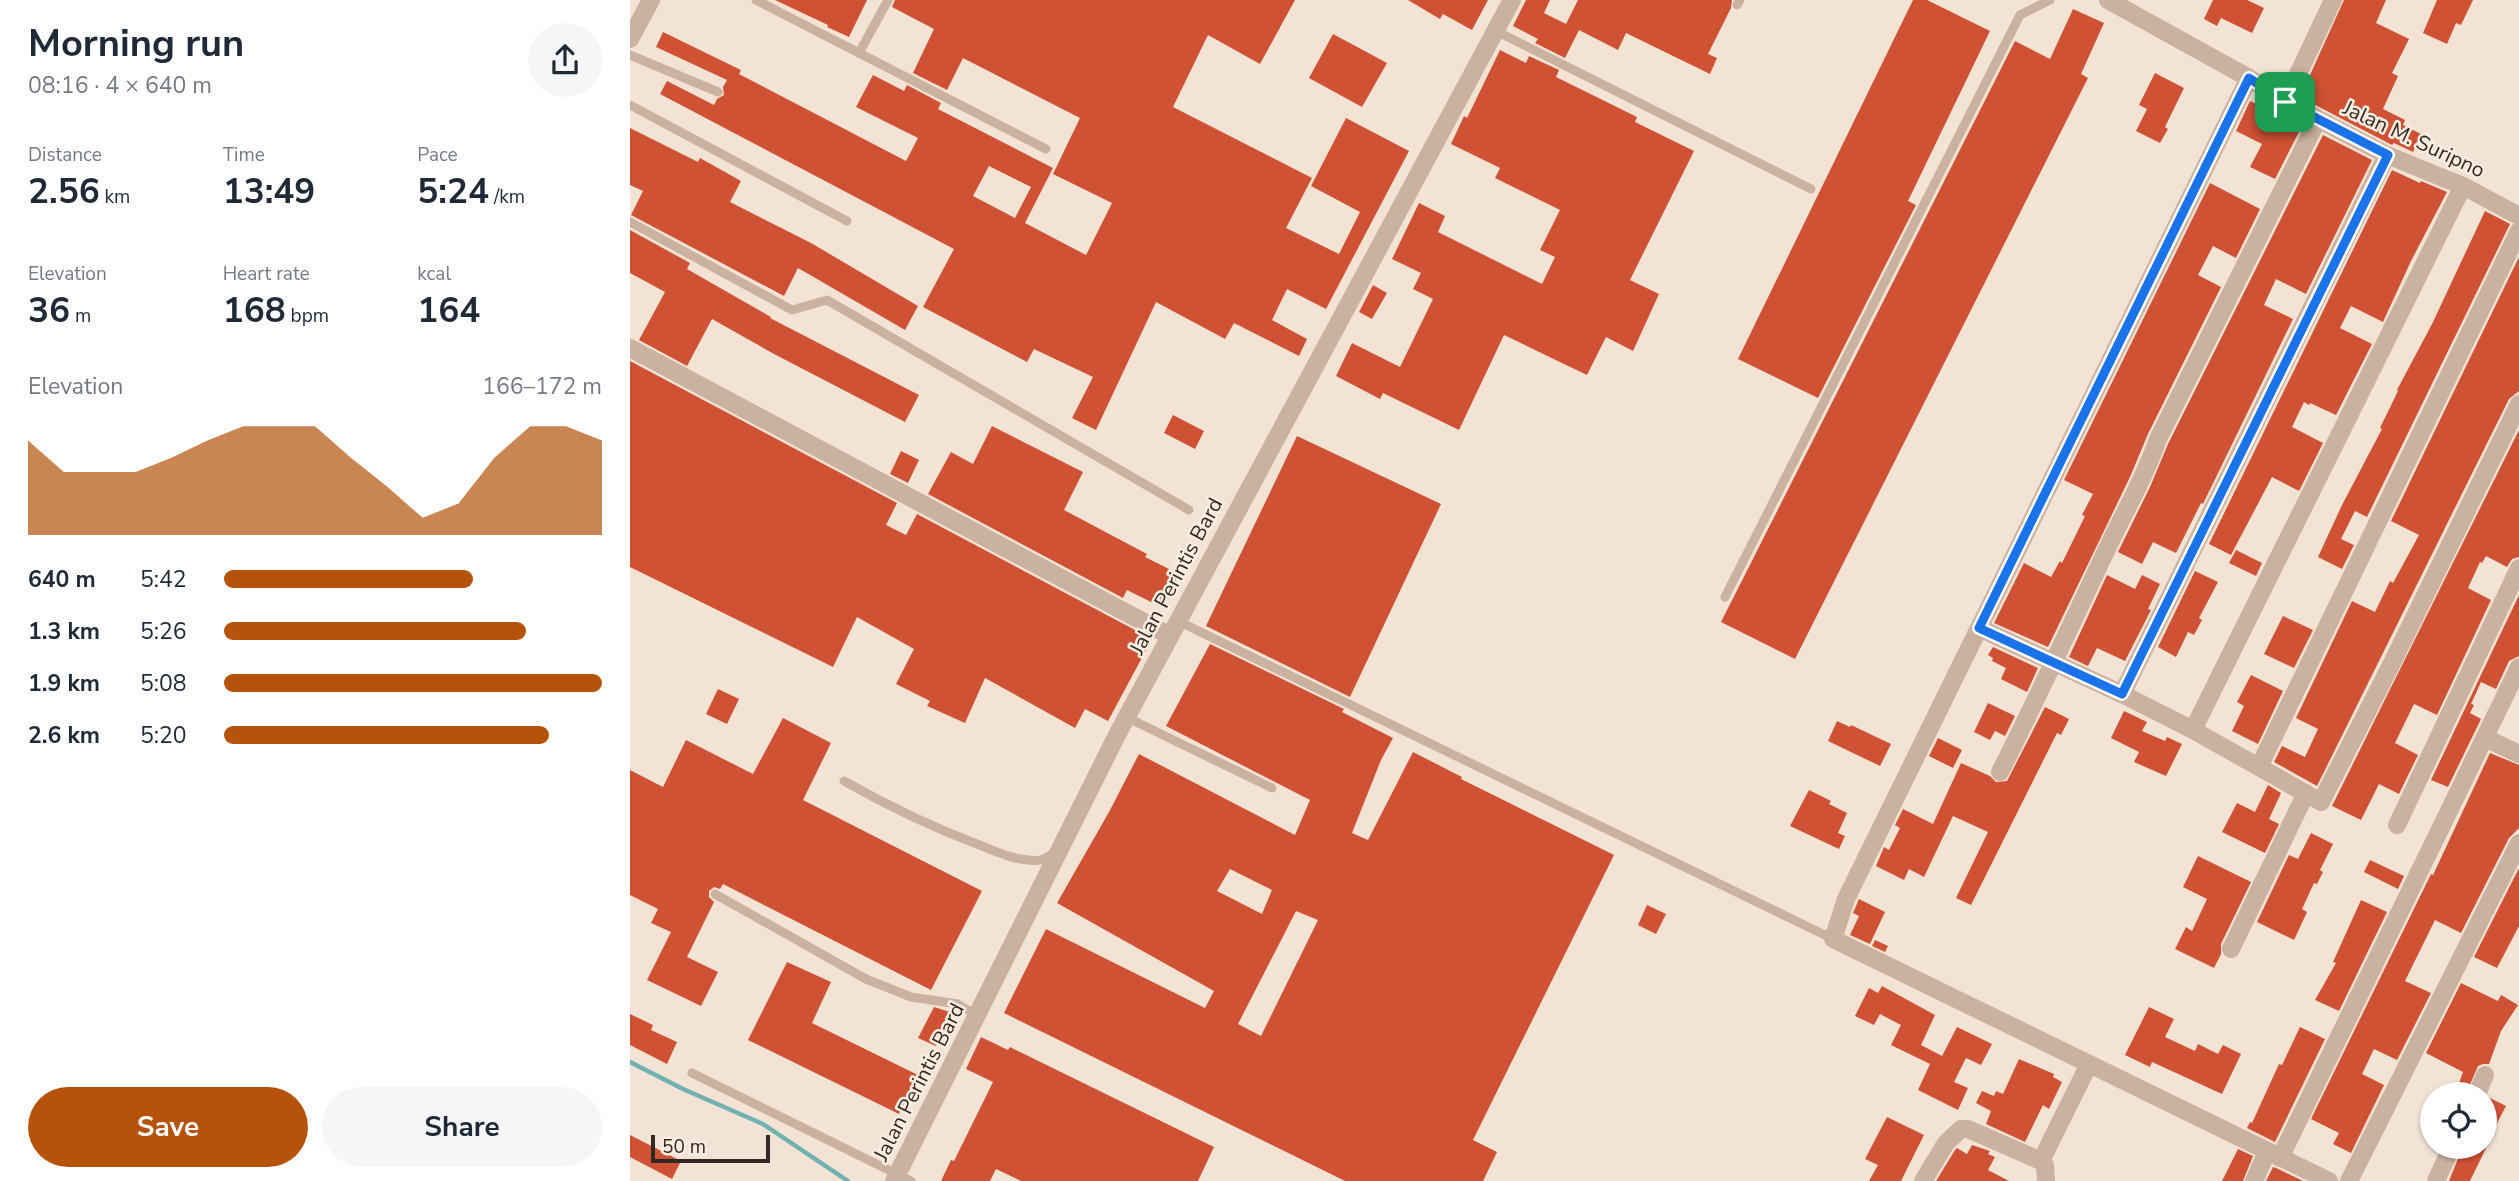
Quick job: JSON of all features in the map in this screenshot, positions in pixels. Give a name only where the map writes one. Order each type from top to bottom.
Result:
[{"type":"street","points":[[630,39],[651,0]]},
{"type":"street","name":"Jalan Perintis Bard","points":[[901,1179],[1058,850],[1126,717],[1512,0]]},
{"type":"street","name":"Jalan M. Suripno","points":[[2108,0],[2249,78],[2285,102],[2388,155],[2463,186],[2519,216]]},
{"type":"street","points":[[2285,102],[2333,0]]},
{"type":"street","points":[[2249,78],[1846,899],[1833,939],[2329,1181]]},
{"type":"street","points":[[2000,772],[2108,547],[2145,477],[2158,439],[2318,119]]},
{"type":"street","points":[[2122,694],[2388,155]]},
{"type":"street","points":[[2193,730],[2463,186]]},
{"type":"street","points":[[2259,767],[2519,231]]},
{"type":"street","points":[[630,348],[1174,629]]},
{"type":"street","points":[[1979,628],[2193,730],[2321,802],[2411,627],[2519,404]]},
{"type":"street","points":[[2397,825],[2519,568]]},
{"type":"street","points":[[2254,1181],[2274,1155],[2519,667]]},
{"type":"street","points":[[2485,738],[2519,754]]},
{"type":"street","points":[[2231,949],[2306,793]]},
{"type":"street","points":[[2349,1181],[2519,843]]},
{"type":"street","points":[[2041,1161],[2088,1064]]},
{"type":"street","points":[[2482,1082],[2485,1075]]},
{"type":"street","points":[[1923,1181],[1946,1143],[1961,1129],[1968,1129],[2041,1161],[2045,1165],[2046,1181]]},
{"type":"street","points":[[2437,1181],[2446,1159]]},
{"type":"lane","points":[[756,0],[1046,149]]},
{"type":"lane","points":[[859,53],[888,0]]},
{"type":"lane","points":[[1725,597],[2020,15],[2050,0]]},
{"type":"lane","points":[[1496,31],[1811,189]]},
{"type":"lane","points":[[630,55],[718,92]]},
{"type":"lane","points":[[630,105],[847,221]]},
{"type":"lane","points":[[630,222],[792,310],[827,300],[1189,510]]},
{"type":"lane","points":[[1174,629],[1833,939]]},
{"type":"lane","points":[[1126,717],[1272,788]]},
{"type":"lane","points":[[844,781],[960,838],[1008,856],[1030,861],[1044,860],[1058,850]]},
{"type":"lane","points":[[715,894],[866,979],[911,997],[958,1004],[978,1016]]},
{"type":"lane","points":[[692,1073],[901,1179]]},
{"type":"building","points":[[775,0],[867,0],[849,37]]},
{"type":"building","points":[[895,0],[1295,0],[1260,64],[1208,35],[1173,107],[1312,178],[1286,228],[1339,254],[1360,212],[1311,186],[1346,118],[1409,151],[1326,309],[1287,289],[1272,320],[1307,339],[1299,356],[1234,323],[1225,339],[1156,302],[1096,430],[1072,418],[1093,377],[1034,349],[1027,362],[923,307],[954,249],[660,94],[667,81],[714,105],[717,99],[724,95],[723,87],[727,80],[656,47],[663,32],[741,70],[739,74],[906,161],[918,138],[856,107],[873,75],[904,91],[907,85],[941,103],[938,109],[1053,168],[1025,223],[1086,255],[1112,203],[1053,174],[1080,118],[963,58],[947,90],[913,73],[934,29],[892,7]],"holes":[[[989,166],[1031,187],[1015,218],[973,196]]]},
{"type":"building","points":[[1408,0],[1488,0],[1472,30],[1443,14],[1440,19]]},
{"type":"building","points":[[1526,0],[1550,0],[1544,13],[1566,24],[1578,0],[1732,0],[1731,8],[1708,54],[1717,58],[1710,74],[1626,33],[1618,50],[1579,30],[1565,58],[1535,43],[1538,39],[1513,26]]},
{"type":"building","points":[[1913,0],[1927,0],[1990,31],[1908,201],[1916,205],[1818,398],[1738,359]]},
{"type":"building","points":[[2213,0],[2247,0],[2264,8],[2252,33],[2221,18],[2217,26],[2204,19]]},
{"type":"building","points":[[2344,0],[2386,0],[2376,23],[2409,39],[2392,73],[2398,76],[2383,109],[2405,120],[2403,125],[2421,134],[2413,152],[2394,143],[2392,145],[2300,97]]},
{"type":"building","points":[[2437,0],[2473,0],[2461,25],[2456,23],[2447,44],[2423,33]]},
{"type":"building","points":[[2073,9],[2104,23],[2081,74],[2088,78],[1795,659],[1721,622],[2015,41],[2050,59]]},
{"type":"building","points":[[1333,34],[1387,63],[1362,107],[1309,78]]},
{"type":"building","points":[[1500,50],[1526,63],[1529,56],[1559,70],[1556,77],[1637,117],[1635,122],[1694,151],[1630,280],[1659,294],[1633,351],[1606,337],[1587,375],[1504,335],[1459,430],[1383,393],[1380,399],[1336,376],[1352,343],[1400,367],[1433,299],[1413,289],[1421,273],[1392,259],[1419,203],[1445,216],[1438,232],[1542,284],[1555,257],[1540,250],[1560,210],[1495,178],[1500,168],[1451,144],[1464,116],[1467,118]]},
{"type":"building","points":[[2155,73],[2184,88],[2160,143],[2136,131],[2147,109],[2139,105]]},
{"type":"building","points":[[2250,101],[2303,124],[2275,179],[2250,167],[2262,144],[2236,131]]},
{"type":"building","points":[[630,128],[698,162],[700,158],[741,181],[730,202],[811,243],[918,306],[905,330],[798,268],[784,296],[631,215],[643,191],[630,185]]},
{"type":"building","points":[[2323,135],[2372,160],[2306,294],[2276,279],[2264,305],[2293,319],[2203,504],[2201,503],[2176,553],[2153,542],[2142,564],[2118,552],[2168,444]]},
{"type":"building","points":[[2392,170],[2447,192],[2383,322],[2351,306],[2340,328],[2372,344],[2336,415],[2304,402],[2292,427],[2323,443],[2299,491],[2272,477],[2231,555],[2209,544]]},
{"type":"building","points":[[2210,183],[2260,209],[2236,258],[2213,246],[2198,275],[2221,287],[2148,434],[2048,647],[1994,623],[2024,563],[2051,577],[2060,561],[2062,563],[2093,494],[2064,480]]},
{"type":"building","points":[[2485,211],[2510,224],[2367,517],[2355,511],[2341,539],[2354,545],[2342,569],[2318,557]]},
{"type":"building","points":[[630,230],[690,263],[687,269],[770,318],[919,395],[905,422],[712,319],[687,366],[639,340],[665,292],[630,273]]},
{"type":"building","points":[[2519,257],[2519,391],[2509,399],[2317,786],[2274,762],[2282,746],[2305,757],[2318,729],[2296,718],[2352,601],[2375,612],[2390,581],[2393,583],[2419,535],[2391,521]]},
{"type":"building","points":[[1373,285],[1387,293],[1372,319],[1359,312]]},
{"type":"building","points":[[630,361],[897,503],[886,525],[906,535],[917,514],[1152,639],[1108,721],[1085,709],[1075,728],[985,678],[965,723],[927,706],[930,701],[896,684],[914,649],[857,617],[833,667],[630,567]]},
{"type":"building","points":[[1173,415],[1204,431],[1195,449],[1164,433]]},
{"type":"building","points":[[992,426],[1083,472],[1064,510],[1179,574],[1163,608],[1127,590],[1123,598],[928,494],[951,452],[973,464]]},
{"type":"building","points":[[2519,430],[2519,557],[2512,559],[2507,567],[2486,556],[2482,563],[2480,562],[2468,588],[2491,600],[2437,715],[2414,704],[2395,743],[2418,755],[2399,794],[2379,784],[2361,820],[2332,806]]},
{"type":"building","points":[[1297,436],[1441,504],[1350,697],[1206,626]]},
{"type":"building","points":[[901,451],[919,460],[908,483],[890,474]]},
{"type":"building","points":[[2236,550],[2262,563],[2256,576],[2229,563]]},
{"type":"building","points":[[2195,571],[2218,582],[2199,618],[2202,620],[2194,635],[2188,632],[2176,657],[2158,647]]},
{"type":"building","points":[[2107,575],[2135,589],[2142,575],[2160,584],[2148,609],[2151,610],[2125,661],[2097,648],[2088,666],[2069,657]]},
{"type":"building","points":[[2519,595],[2519,656],[2509,661],[2496,689],[2481,682],[2470,713],[2481,719],[2448,787],[2431,780]]},
{"type":"building","points":[[2283,616],[2313,630],[2294,668],[2264,654]]},
{"type":"building","points":[[1210,644],[1344,709],[1342,712],[1393,738],[1381,760],[1352,833],[1368,840],[1413,752],[1462,777],[1461,779],[1614,855],[1473,1140],[1497,1152],[1483,1181],[1345,1181],[1004,1013],[1046,929],[1205,1008],[1214,991],[1057,903],[1139,754],[1295,835],[1310,800],[1166,726]],"holes":[[[1230,869],[1272,890],[1262,914],[1217,891]],[[1296,911],[1318,920],[1261,1036],[1238,1024]]]},
{"type":"building","points":[[1993,647],[2038,668],[2027,692],[2001,679],[2006,668],[1992,661],[1993,658],[1988,655]]},
{"type":"building","points":[[2251,675],[2283,691],[2258,744],[2232,731],[2244,706],[2237,702]]},
{"type":"building","points":[[718,689],[739,699],[727,724],[706,714]]},
{"type":"building","points":[[1988,703],[2015,716],[2005,736],[1995,731],[1990,740],[1974,732]]},
{"type":"building","points":[[2045,707],[2069,719],[2061,735],[2057,733],[1971,905],[1956,898],[1988,832],[1953,816],[1924,877],[1909,869],[1904,880],[1876,866],[1884,847],[1889,850],[1900,828],[1895,825],[1903,809],[1933,824],[1961,763],[1990,776],[1996,782],[2007,781]]},
{"type":"building","points":[[2124,711],[2147,722],[2142,731],[2165,741],[2167,737],[2182,744],[2166,776],[2134,762],[2139,752],[2111,738]]},
{"type":"building","points":[[783,718],[831,743],[803,800],[982,891],[931,990],[723,884],[720,889],[714,887],[709,891],[709,897],[714,902],[687,957],[718,972],[701,1006],[647,980],[671,932],[651,923],[658,909],[630,895],[630,770],[663,787],[686,740],[753,774]]},
{"type":"building","points":[[1837,721],[1891,744],[1880,766],[1828,741]]},
{"type":"building","points":[[1938,738],[1962,750],[1953,768],[1929,756]]},
{"type":"building","points":[[2490,753],[2519,765],[2519,828],[2509,838],[2461,933],[2435,920],[2405,981],[2431,993],[2397,1060],[2374,1049],[2362,1074],[2384,1085],[2351,1153],[2333,1144],[2339,1133],[2311,1119],[2431,874],[2433,875]]},
{"type":"building","points":[[2268,785],[2281,793],[2269,819],[2279,824],[2265,853],[2222,832],[2237,803],[2255,812]]},
{"type":"building","points":[[1809,790],[1847,813],[1838,833],[1845,836],[1839,849],[1790,826]]},
{"type":"building","points":[[2311,833],[2333,844],[2320,870],[2323,872],[2317,884],[2314,883],[2302,909],[2307,912],[2294,940],[2257,922],[2289,855],[2298,859]]},
{"type":"building","points":[[2198,856],[2251,882],[2221,944],[2221,954],[2214,968],[2175,949],[2186,927],[2192,931],[2207,899],[2183,887]]},
{"type":"building","points":[[2370,860],[2404,876],[2398,889],[2364,872]]},
{"type":"building","points":[[2519,868],[2519,926],[2497,968],[2474,957]]},
{"type":"building","points":[[1859,899],[1885,912],[1870,944],[1850,935],[1859,916],[1853,913]]},
{"type":"building","points":[[2361,900],[2387,912],[2339,1011],[2315,1000],[2336,963],[2333,962]]},
{"type":"building","points":[[1647,905],[1666,914],[1656,934],[1638,925]]},
{"type":"building","points":[[1875,940],[1888,946],[1885,952],[1872,946]]},
{"type":"building","points":[[787,962],[831,982],[812,1023],[918,1075],[899,1114],[748,1040]]},
{"type":"building","points":[[2461,983],[2498,1001],[2501,995],[2518,1005],[2501,1031],[2489,1064],[2478,1066],[2471,1082],[2459,1082],[2463,1072],[2426,1053]]},
{"type":"building","points":[[1882,986],[1935,1015],[1921,1045],[1942,1056],[1957,1027],[1992,1044],[1981,1065],[1966,1058],[1954,1082],[1968,1088],[1958,1110],[1918,1090],[1930,1064],[1891,1045],[1901,1025],[1880,1014],[1874,1025],[1855,1016],[1869,988],[1878,993]]},
{"type":"building","points":[[934,1007],[953,1013],[936,1046],[918,1038]]},
{"type":"building","points":[[2149,1007],[2174,1019],[2165,1037],[2195,1051],[2198,1044],[2218,1054],[2223,1045],[2241,1054],[2222,1094],[2152,1062],[2150,1067],[2125,1055]]},
{"type":"building","points":[[630,1014],[653,1025],[651,1030],[677,1042],[667,1064],[630,1045]]},
{"type":"building","points":[[2300,1027],[2325,1039],[2275,1142],[2247,1128],[2250,1122],[2252,1123],[2279,1064],[2282,1065]]},
{"type":"building","points":[[981,1037],[1008,1050],[1010,1047],[1214,1147],[1198,1181],[1021,1181],[996,1169],[990,1181],[941,1181],[951,1160],[954,1161],[993,1082],[966,1069]]},
{"type":"building","points":[[2019,1059],[2054,1074],[2053,1077],[2062,1082],[2049,1109],[2043,1105],[2025,1142],[1986,1124],[1991,1111],[1976,1103],[1982,1091],[1994,1096],[1996,1091],[2003,1094]]},
{"type":"building","points":[[2497,1102],[2506,1106],[2497,1123]]},
{"type":"building","points":[[1887,1117],[1924,1135],[1901,1181],[1869,1181],[1878,1165],[1865,1159]]},
{"type":"building","points":[[630,1135],[681,1161],[672,1179],[630,1157]]},
{"type":"building","points":[[1972,1145],[1990,1151],[1988,1154],[1995,1157],[1988,1170],[2009,1181],[1936,1181],[1957,1148],[1967,1154]]},
{"type":"building","points":[[2238,1149],[2253,1156],[2243,1181],[2222,1181]]},
{"type":"building","points":[[2458,1159],[2481,1159],[2470,1181],[2449,1181]]},
{"type":"building","points":[[2273,1167],[2276,1168],[2303,1181],[2266,1181]]},
{"type":"waterway","points":[[630,1062],[763,1124],[848,1181]]},
{"type":"route","points":[[2249,78],[2285,102],[2388,155],[2122,694],[1979,628],[2249,78]]}]
